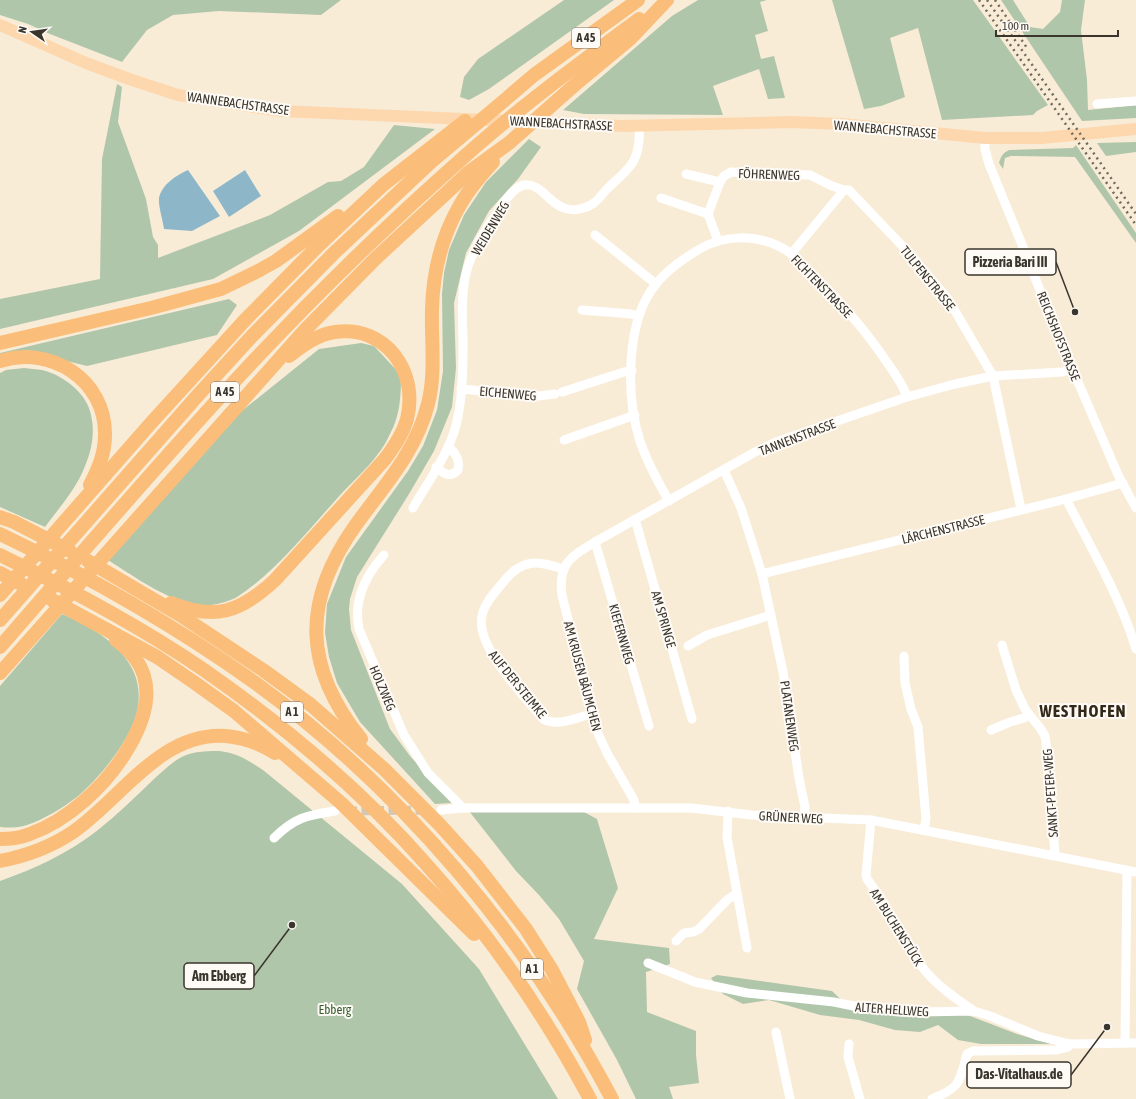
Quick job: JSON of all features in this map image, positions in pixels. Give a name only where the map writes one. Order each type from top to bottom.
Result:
[{"type":"highway","name":"A 45","points":[[0,620],[258,330],[369,220],[500,98],[638,0]]},
{"type":"highway","name":"A 45","points":[[0,647],[193,426],[260,354],[347,266],[416,200],[532,100],[666,0]]},
{"type":"highway","points":[[0,673],[304,330],[375,259],[469,172],[509,143],[631,38],[666,0]]},
{"type":"highway","points":[[0,343],[151,308],[220,289],[252,274],[276,261],[383,185],[439,141],[500,98]]},
{"type":"highway","points":[[384,769],[348,723],[336,704],[327,683],[318,656],[316,642],[316,619],[319,601],[330,568],[346,540],[402,463],[418,433],[431,392],[432,308],[436,271],[443,241],[460,205],[478,180],[509,143]]},
{"type":"highway","points":[[0,595],[81,501],[245,320],[317,247],[383,185]]},
{"type":"highway","points":[[134,587],[182,607],[202,612],[220,612],[241,606],[251,600],[275,580],[385,459],[403,430],[409,411],[410,391],[404,368],[393,353],[378,341],[372,337],[352,333],[334,332],[318,337],[284,359],[251,389]]},
{"type":"highway","points":[[0,361],[18,356],[38,358],[59,363],[83,380],[96,397],[103,416],[105,435],[104,448],[98,469],[81,501]]},
{"type":"highway","points":[[0,514],[102,568],[199,627],[263,670],[311,705],[384,769],[440,825],[476,866],[526,929],[552,970],[579,1022],[593,1063]]},
{"type":"highway","points":[[0,517],[14,522]]},
{"type":"highway","name":"A 1","points":[[0,534],[91,580],[173,628],[254,683],[333,746],[382,792],[449,862],[522,952],[558,1006],[593,1063],[612,1099]]},
{"type":"highway","name":"A 1","points":[[6,558],[118,617],[202,669],[290,734],[322,762],[426,863],[508,966],[542,1017],[590,1099]]},
{"type":"highway","points":[[0,573],[146,651],[195,683],[234,712],[341,803],[436,898],[508,966]]},
{"type":"highway","points":[[0,839],[18,838],[43,829],[84,801],[105,779],[124,755],[141,722],[146,700],[146,688],[144,676],[139,664],[120,643],[87,619]]},
{"type":"highway","points":[[0,861],[32,853],[52,845],[72,833],[94,816],[155,761],[183,743],[195,739],[208,736],[223,736],[250,740],[272,751],[312,777]]},
{"type":"main road","name":"WANNEBACHSTRASSE","points":[[0,25],[86,63],[132,80],[178,94],[280,111],[640,126],[792,122],[842,124],[985,138],[1042,138],[1136,129]]},
{"type":"street","points":[[1097,104],[1136,101]]},
{"type":"street","name":"WEIDENWEG","points":[[412,508],[448,447],[454,433],[458,417],[461,389],[463,344],[462,308],[464,288],[468,266],[486,230],[507,198],[517,188],[523,186],[530,186],[539,190],[556,205],[564,209],[576,210],[593,204],[633,162],[640,141],[640,126]]},
{"type":"street","name":"REICHSHOFSTRASSE","points":[[985,138],[985,149],[989,164],[1072,369],[1123,483],[1136,508]]},
{"type":"street","name":"FÖHRENWEG","points":[[708,214],[720,182],[724,176],[731,172],[804,174],[810,175],[844,190]]},
{"type":"street","name":"FÖHRENWEG","points":[[686,174],[720,182]]},
{"type":"street","points":[[792,253],[844,190]]},
{"type":"street","name":"TULPENSTRASSE","points":[[844,190],[849,190],[854,195],[910,254],[948,299],[993,376],[1021,509]]},
{"type":"street","points":[[661,198],[708,214],[718,241]]},
{"type":"street","points":[[596,235],[656,284]]},
{"type":"street","name":"FICHTENSTRASSE","points":[[669,501],[653,471],[640,441],[632,399],[632,342],[638,316],[645,300],[656,284],[666,273],[690,255],[718,241],[735,238],[760,239],[792,253],[842,305],[879,350],[904,389],[907,397]]},
{"type":"street","points":[[582,310],[632,314],[638,316]]},
{"type":"street","name":"TANNENSTRASSE","points":[[560,584],[563,569],[576,553],[755,452],[776,442],[907,397],[955,384],[993,376],[1062,372],[1072,369]]},
{"type":"street","name":"EICHENWEG","points":[[461,389],[538,396],[558,393],[624,372],[632,371]]},
{"type":"street","points":[[564,440],[635,415]]},
{"type":"street","points":[[436,467],[447,475],[453,475],[458,470],[455,454],[453,450],[448,447]]},
{"type":"street","name":"PLATANENWEG","points":[[724,470],[741,508],[762,574],[784,672],[799,778],[805,807],[804,818]]},
{"type":"street","name":"LÄRCHENSTRASSE","points":[[762,574],[1066,499],[1123,483]]},
{"type":"street","points":[[1066,499],[1112,587],[1131,632],[1136,649]]},
{"type":"street","name":"AM SPRINGE","points":[[635,520],[692,720]]},
{"type":"street","name":"KIEFERNWEG","points":[[595,542],[648,726]]},
{"type":"street","name":"HOLZWEG","points":[[384,555],[372,568],[359,596],[357,613],[359,630],[404,735],[428,772],[463,808]]},
{"type":"street","name":"AUF DER STEIMKE","points":[[563,569],[537,562],[521,566],[512,572],[485,607],[481,618],[482,635],[501,667],[543,719],[549,722],[556,722],[591,714]]},
{"type":"street","name":"AM KRUSEN BÄUMCHEN","points":[[560,584],[591,714],[601,740],[623,784],[634,800],[635,808]]},
{"type":"street","points":[[688,646],[707,634],[771,615]]},
{"type":"street","name":"SANKT-PETER-WEG","points":[[1002,645],[1016,690],[1029,715],[1045,736],[1052,810],[1054,855]]},
{"type":"street","points":[[904,656],[905,683],[918,727],[926,819],[924,830]]},
{"type":"street","points":[[991,730],[1029,715]]},
{"type":"street","name":"GRÜNER WEG","points":[[441,810],[463,808],[691,808],[728,811],[752,815],[871,820],[1132,871]]},
{"type":"street","points":[[274,838],[284,828],[296,820],[313,814],[335,811]]},
{"type":"street","points":[[728,811],[727,836],[736,894],[741,910],[747,948]]},
{"type":"street","name":"AM BUCHENSTÜCK","points":[[871,820],[866,875],[867,880],[880,898],[928,975],[935,983],[974,1011]]},
{"type":"street","points":[[1125,1043],[1132,871]]},
{"type":"street","points":[[676,941],[684,933],[693,932],[699,929],[727,900],[736,894]]},
{"type":"street","name":"ALTER HELLWEG","points":[[648,964],[695,982],[747,993],[834,1002],[871,1009],[919,1012],[974,1011],[1038,1036],[1070,1044],[1136,1042]]},
{"type":"street","points":[[776,1032],[790,1099]]},
{"type":"street","points":[[849,1044],[848,1057],[860,1099]]},
{"type":"street","points":[[932,1099],[955,1087],[959,1082],[967,1054],[973,1051],[1057,1050],[1068,1047],[1070,1044]]},
{"type":"green space","points":[[0,0],[341,0],[321,15],[219,11],[173,15],[147,30],[122,62],[28,24],[0,15]]},
{"type":"green space","points":[[564,0],[614,0],[489,89],[469,100],[460,97],[464,77],[478,59]]},
{"type":"green space","points":[[698,0],[767,0],[760,2],[768,31],[755,35],[761,59],[774,56],[785,98],[768,99],[759,69],[713,86],[723,115],[584,114],[563,110],[672,16]]},
{"type":"green space","points":[[832,0],[973,0],[1048,105],[1033,115],[942,120],[918,28],[890,38],[905,97],[881,106],[864,109]]},
{"type":"green space","points":[[1001,0],[1013,0],[1030,27],[1043,29],[1060,12],[1062,0],[1085,0],[1081,30],[1087,80],[1088,110],[1136,105],[1136,118],[1082,121]]},
{"type":"green space","points":[[117,84],[122,87],[118,122],[146,199],[153,237],[158,245],[158,258],[270,215],[328,182],[341,181],[364,167],[394,125],[435,129],[299,231],[213,279],[0,329],[0,299],[100,279],[102,159]]},
{"type":"green space","points":[[529,139],[541,147],[518,179],[489,211],[466,253],[454,303],[456,368],[452,407],[434,451],[357,577],[350,599],[349,609],[351,630],[390,729],[410,756],[452,803],[435,804],[360,722],[337,683],[329,657],[325,633],[327,604],[346,557],[408,471],[423,446],[437,410],[443,371],[442,294],[444,273],[449,250],[464,215],[486,182]]},
{"type":"green space","points":[[1136,142],[1136,152],[1106,156],[1097,143]]},
{"type":"green space","points":[[1076,145],[1136,233],[1136,243],[1075,157],[1011,156],[1005,158],[1003,169],[999,163],[1002,155],[1009,150],[1073,148]]},
{"type":"green space","points":[[229,299],[237,305],[217,335],[87,366],[30,352],[0,357],[0,353]]},
{"type":"green space","points":[[361,343],[374,346],[401,375],[401,391],[396,420],[386,442],[369,465],[266,575],[237,597],[214,605],[198,605],[171,597],[157,590],[108,560],[238,414],[319,349]]},
{"type":"green space","points":[[24,368],[50,372],[73,386],[85,399],[89,407],[92,421],[93,434],[91,447],[82,474],[67,498],[45,527],[0,507],[0,373],[6,370]]},
{"type":"green space","points":[[62,614],[84,624],[104,637],[114,645],[130,664],[135,675],[139,693],[139,702],[134,722],[122,745],[104,769],[77,797],[53,813],[33,823],[10,828],[0,827],[0,686]]},
{"type":"green space","name":"Ebberg","points":[[219,751],[237,755],[263,770],[402,884],[479,969],[558,1099],[0,1099],[0,881],[51,860],[87,838],[113,818],[166,768],[179,758],[196,752]]},
{"type":"green space","points":[[469,811],[584,812],[597,819],[618,888],[594,939],[669,948],[670,964],[646,972],[647,1012],[696,1031],[696,1055],[699,1083],[669,1087],[673,1099],[636,1099],[617,1060],[577,989],[584,961],[559,919],[516,871]]},
{"type":"green space","points":[[717,975],[832,991],[852,1010],[965,1014],[1017,1034],[1051,1044],[981,1044],[958,1040],[938,1025],[920,1032],[895,1030],[859,1020],[820,1015],[769,1000],[743,1004],[723,994],[711,978]]},
{"type":"water","points":[[188,170],[220,216],[192,231],[164,229],[159,205],[159,198],[163,188],[170,181]]},
{"type":"water","points":[[245,170],[261,196],[229,217],[213,191]]},
{"type":"tunnel","points":[[348,811],[427,810]]},
{"type":"railway","points":[[979,0],[1136,225]]},
{"type":"railway","points":[[987,0],[1136,214]]},
{"type":"railway","points":[[995,0],[1027,48]]},
{"type":"place","name":"Pizzeria Bari III","points":[[1075,312]]},
{"type":"place","name":"Am Ebberg","points":[[292,925]]},
{"type":"place","name":"Das-Vitalhaus.de","points":[[1107,1027]]},
{"type":"district","name":"WESTHOFEN","points":[[1083,711]]}]
